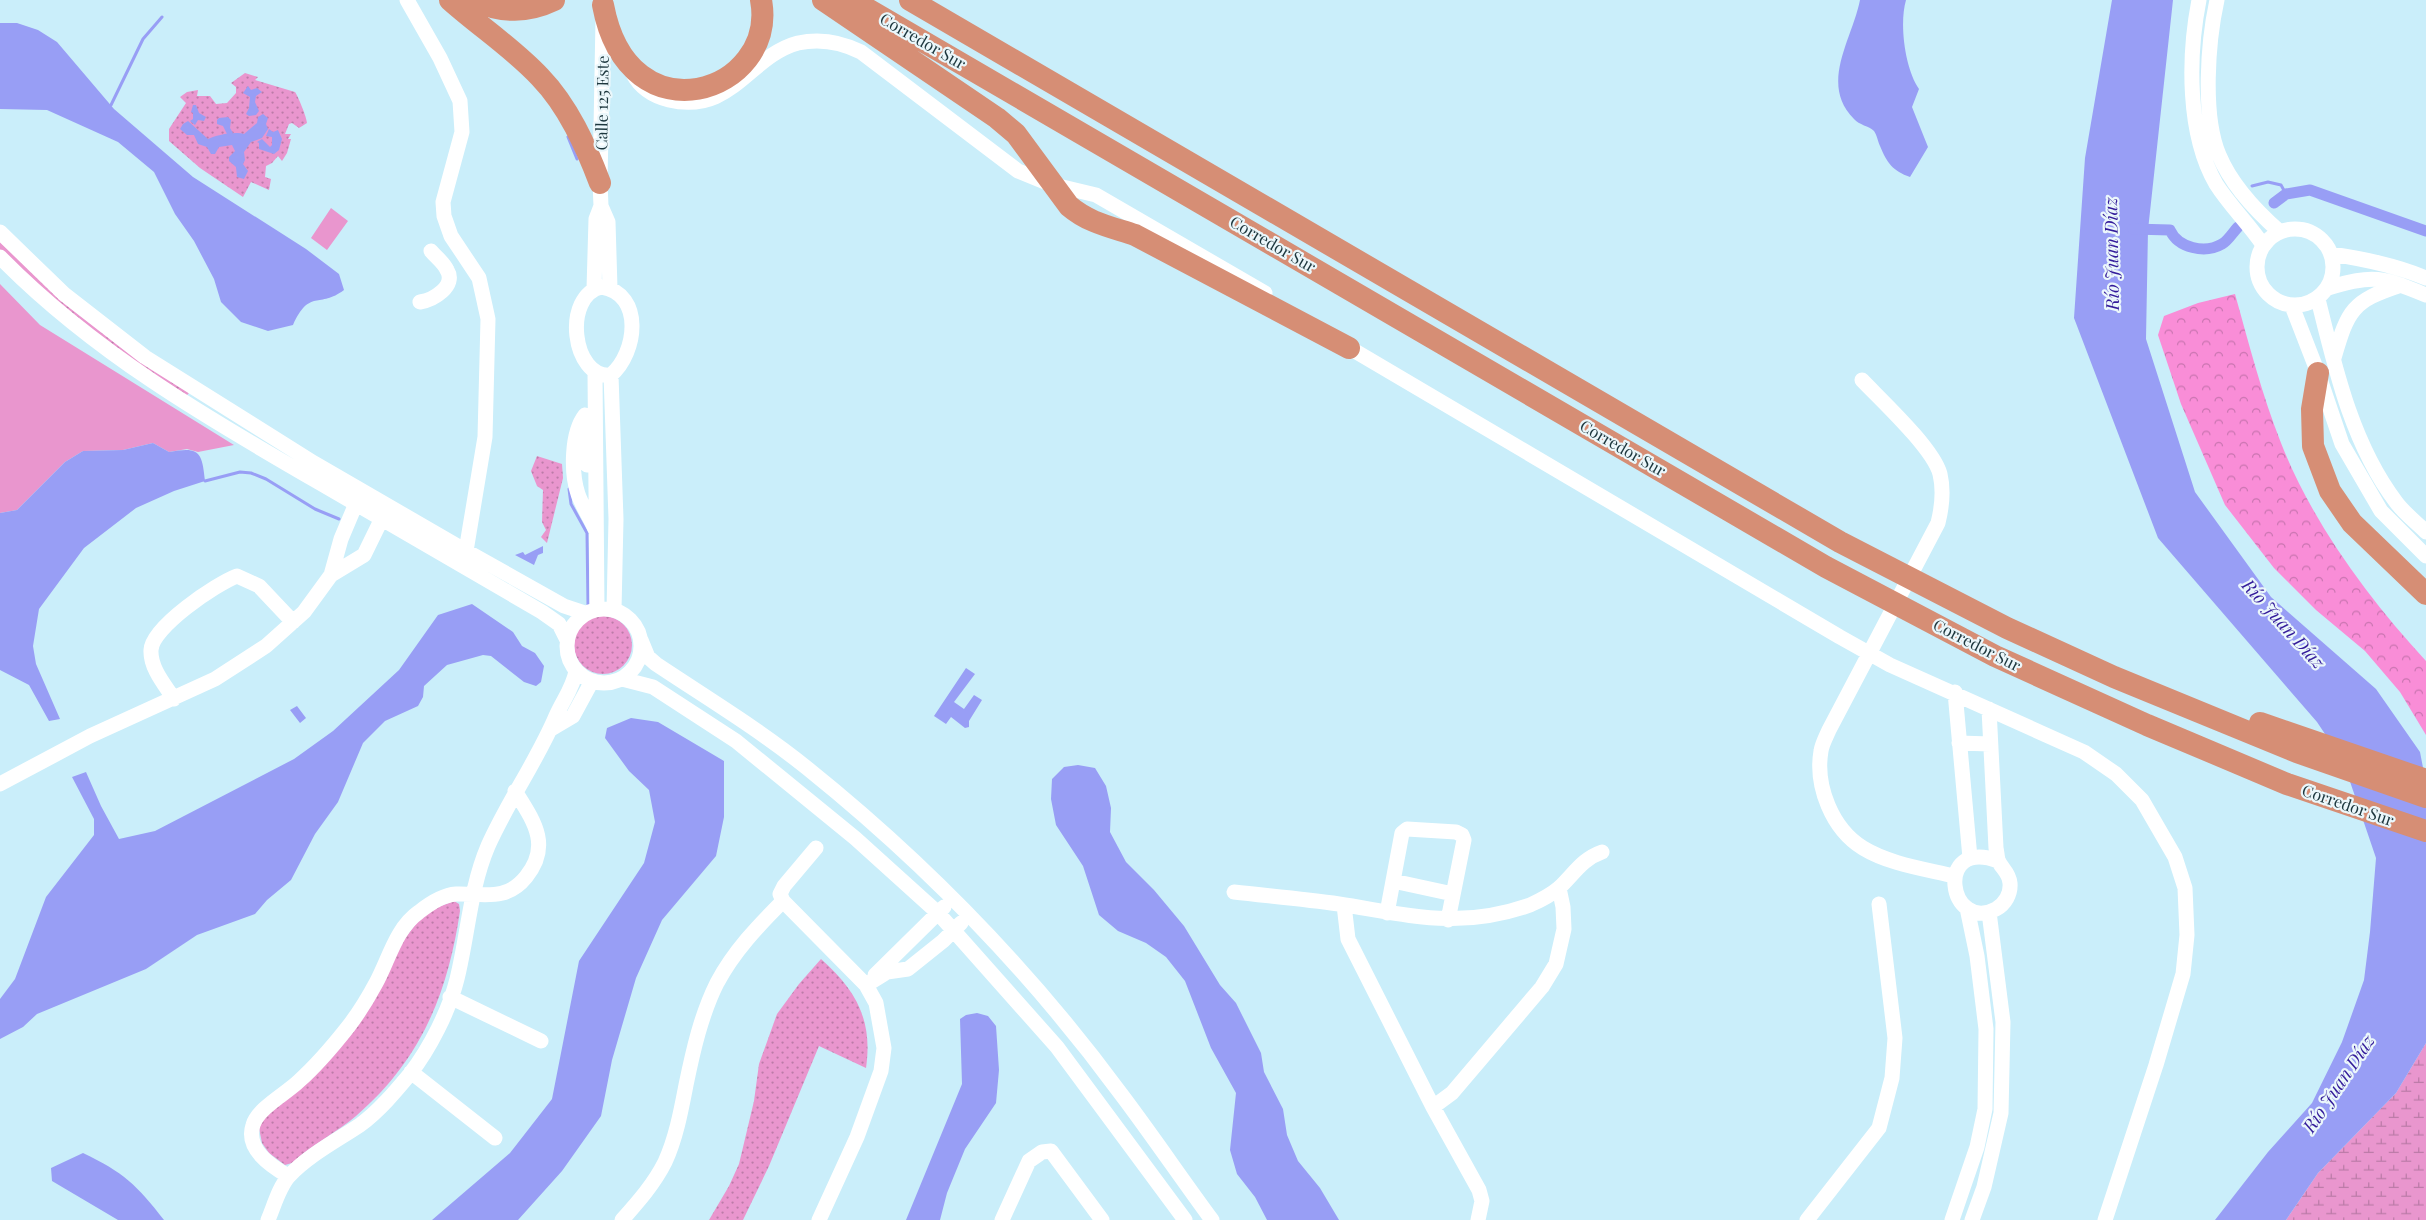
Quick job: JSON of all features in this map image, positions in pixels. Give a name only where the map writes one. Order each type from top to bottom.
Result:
[{"type":"highway","points":[[450,0],[522,60],[549,87],[579,134],[600,183]]},
{"type":"highway","points":[[476,0],[494,8],[517,10],[540,6],[554,0]]},
{"type":"highway","points":[[604,2],[612,37],[626,62],[641,77],[662,88],[687,91],[713,85],[734,72],[751,51],[761,22],[761,0]]},
{"type":"highway","points":[[823,0],[997,118],[1016,134],[1066,202],[1080,215],[1101,224],[1135,234],[1349,348]]},
{"type":"highway","name":"Corredor Sur","points":[[852,0],[1826,567],[1996,656],[2147,725],[2287,784],[2426,831]]},
{"type":"highway","name":"Corredor Sur","points":[[910,0],[1840,542],[2007,628],[2114,677],[2301,744],[2426,797]]},
{"type":"highway","points":[[2326,366],[2312,409],[2313,446],[2330,491],[2352,523],[2426,594]]},
{"type":"highway","points":[[2301,744],[2426,780]]},
{"type":"street","points":[[407,0],[440,58],[460,101],[462,132],[443,202],[444,216],[451,236],[479,278],[488,319],[485,437],[466,551]]},
{"type":"street","points":[[2199,0],[2192,85],[2200,142],[2206,163],[2226,199],[2251,227],[2263,245]]},
{"type":"street","points":[[2216,0],[2209,68],[2211,126],[2219,155],[2240,189],[2263,217],[2280,232]]},
{"type":"street","name":"Calle 125 Este","points":[[604,2],[600,183],[601,206],[608,222],[610,288]]},
{"type":"street","points":[[626,62],[637,81],[646,91],[658,97],[686,102],[702,101],[730,89],[779,52],[797,44],[828,41],[846,45],[869,58],[1018,171],[1050,184],[1096,195],[1238,276],[1349,348],[1840,638],[1890,664],[2084,752],[2116,774],[2142,800],[2175,856],[2185,888],[2188,935],[2182,974],[2156,1065],[2105,1220]]},
{"type":"street","name":"Calle 125 Este","points":[[594,288],[596,218],[601,206]]},
{"type":"street","points":[[2426,295],[2401,285],[2375,278],[2362,278],[2323,294],[2306,305],[2292,306],[2276,301],[2264,291],[2257,276],[2257,260],[2263,245],[2280,232],[2292,229],[2304,230],[2316,235],[2325,243],[2332,254],[2333,277],[2323,294],[2326,366],[2342,444],[2381,511],[2426,556]]},
{"type":"street","points":[[0,232],[64,294],[145,357],[359,497]]},
{"type":"street","points":[[420,302],[428,301],[442,292],[449,283],[448,271],[431,251]]},
{"type":"street","points":[[2332,254],[2379,263],[2426,278]]},
{"type":"street","points":[[0,257],[25,283],[103,347],[209,419],[385,512],[542,612],[559,624],[567,640]]},
{"type":"street","points":[[2326,366],[2344,322],[2356,306],[2374,294],[2401,285]]},
{"type":"street","points":[[588,492],[596,403],[595,373],[581,353],[576,326],[584,299],[594,288],[610,288],[620,296],[627,307],[633,333],[631,346],[624,362],[611,375],[603,376],[595,373]]},
{"type":"street","points":[[2292,306],[2326,366],[2360,441],[2396,502],[2426,532]]},
{"type":"street","points":[[611,375],[615,491],[614,610]]},
{"type":"street","points":[[1862,380],[1930,454],[1940,473],[1943,495],[1938,524],[1840,705],[1821,751],[1820,778],[1833,816],[1847,835],[1863,848],[1894,861],[1954,876]]},
{"type":"street","points":[[591,611],[594,527],[588,492],[574,439],[578,424],[596,403]]},
{"type":"street","points":[[588,492],[615,491]]},
{"type":"street","points":[[0,784],[90,736],[215,679],[266,646],[304,612],[331,575],[341,539],[359,497]]},
{"type":"street","points":[[385,512],[466,551],[564,606],[591,611],[614,610],[625,615],[634,623],[648,657],[656,664],[750,726],[806,767],[888,837],[952,898],[1050,1005],[1121,1093],[1212,1220]]},
{"type":"street","points":[[331,575],[364,555],[385,512]]},
{"type":"street","points":[[174,699],[156,672],[151,650],[157,635],[169,623],[223,582],[237,576],[259,586],[293,622]]},
{"type":"street","points":[[575,676],[567,651],[567,640],[576,620],[591,611]]},
{"type":"street","points":[[575,676],[592,681],[612,682],[622,679],[631,672],[638,662],[641,640]]},
{"type":"street","points":[[552,729],[549,709],[558,692],[575,676]]},
{"type":"street","points":[[622,679],[653,687],[736,741],[855,838],[938,913],[1057,1047],[1185,1220]]},
{"type":"street","points":[[268,1220],[288,1176],[310,1158],[362,1124],[385,1102],[411,1072],[427,1047],[457,980],[473,896],[487,848],[515,791],[552,729],[573,716],[592,681]]},
{"type":"street","points":[[1955,692],[1970,858]]},
{"type":"street","points":[[1989,710],[1998,861],[2009,876],[2009,894],[2004,902],[1990,912],[1978,912],[1967,908],[1958,900],[1954,889],[1954,876],[1960,866],[1970,858],[1984,856],[1998,861]]},
{"type":"street","points":[[1959,743],[1990,744]]},
{"type":"street","points":[[288,1176],[263,1158],[255,1147],[251,1137],[253,1124],[259,1114],[299,1081],[350,1025],[377,982],[396,938],[416,913],[436,900],[455,894],[494,896],[514,888],[526,877],[535,863],[540,842],[534,822],[515,791]]},
{"type":"street","points":[[1387,913],[1402,833],[1407,829],[1456,832],[1462,835],[1464,840],[1448,920]]},
{"type":"street","points":[[816,848],[784,886],[780,894],[784,901],[866,986],[876,1003],[884,1048],[881,1071],[857,1137],[819,1220]]},
{"type":"street","points":[[1234,892],[1448,920],[1494,916],[1532,904],[1559,888],[1578,866],[1591,856],[1602,852]]},
{"type":"street","points":[[1393,881],[1453,894]]},
{"type":"street","points":[[1433,1107],[1452,1093],[1542,987],[1556,964],[1564,929],[1563,907],[1559,888]]},
{"type":"street","points":[[866,986],[952,898]]},
{"type":"street","points":[[622,1220],[643,1196],[665,1160],[678,1124],[690,1062],[702,1019],[717,984],[736,952],[756,928],[784,901]]},
{"type":"street","points":[[1807,1220],[1879,1128],[1892,1078],[1896,1038],[1879,904]]},
{"type":"street","points":[[1344,905],[1348,939],[1433,1107],[1479,1190],[1482,1201],[1478,1220]]},
{"type":"street","points":[[1952,1220],[1977,1147],[1985,1109],[1986,1029],[1978,956],[1967,908]]},
{"type":"street","points":[[1972,1220],[1984,1187],[2001,1113],[2003,1022],[1990,912]]},
{"type":"street","points":[[866,986],[887,972],[908,969],[954,930],[968,915]]},
{"type":"street","points":[[450,997],[542,1041]]},
{"type":"street","points":[[411,1072],[495,1138]]},
{"type":"street","points":[[1002,1220],[1029,1162],[1042,1152],[1050,1151],[1102,1220]]},
{"type":"green space","points":[[245,73],[258,77],[255,80],[295,92],[307,123],[299,128],[292,123],[289,124],[285,134],[291,134],[288,139],[291,139],[287,153],[282,161],[278,156],[272,163],[266,166],[265,177],[271,179],[269,190],[251,182],[243,197],[200,168],[169,141],[169,129],[186,103],[180,97],[187,92],[198,90],[197,96],[210,96],[216,104],[227,103],[236,93],[236,87],[231,83]]},
{"type":"green space","points":[[331,208],[348,221],[327,250],[311,238]]},
{"type":"green space","points":[[0,241],[189,393],[184,398],[113,349],[0,252]]},
{"type":"green space","points":[[0,284],[40,325],[234,445],[198,452],[187,449],[169,452],[153,443],[123,450],[83,451],[65,462],[17,510],[0,513]]},
{"type":"green space","points":[[2235,294],[2274,425],[2294,473],[2309,502],[2363,586],[2426,661],[2426,735],[2400,692],[2365,651],[2316,610],[2274,568],[2225,505],[2181,404],[2158,335],[2164,316],[2198,303]]},
{"type":"green space","points":[[537,456],[562,464],[563,478],[547,543],[541,537],[546,530],[542,522],[543,490],[537,486],[531,471]]},
{"type":"green space","points":[[603,616],[614,618],[624,624],[630,634],[632,645],[630,656],[624,666],[614,672],[603,674],[592,672],[582,666],[576,656],[574,645],[576,634],[582,624],[592,618]]},
{"type":"green space","points":[[454,901],[459,904],[460,911],[448,970],[428,1023],[414,1048],[398,1072],[356,1116],[307,1150],[292,1163],[285,1165],[269,1153],[262,1143],[259,1128],[264,1117],[303,1085],[402,942],[425,912]]},
{"type":"green space","points":[[821,959],[844,982],[859,1007],[867,1035],[866,1068],[819,1046],[769,1166],[743,1220],[709,1220],[729,1186],[739,1164],[754,1101],[759,1064],[777,1014],[799,984]]},
{"type":"green space","points":[[2426,1043],[2426,1220],[2286,1220],[2318,1173],[2396,1093]]},
{"type":"water","points":[[1860,0],[1906,0],[1903,33],[1910,70],[1919,89],[1912,107],[1928,147],[1910,177],[1891,166],[1874,131],[1854,119],[1844,105],[1839,91],[1838,77],[1841,61]]},
{"type":"water","name":"Río Juan Díaz","points":[[2112,0],[2173,0],[2148,230],[2146,339],[2195,492],[2271,597],[2376,689],[2420,752],[2426,783],[2426,1043],[2396,1093],[2318,1173],[2286,1220],[2215,1220],[2268,1152],[2312,1103],[2342,1042],[2364,980],[2376,858],[2343,761],[2317,722],[2158,538],[2074,318],[2085,158]]},
{"type":"water","points":[[0,23],[17,23],[38,30],[57,42],[114,109],[193,177],[306,249],[339,274],[344,290],[328,298],[310,303],[299,314],[293,325],[268,331],[241,322],[221,302],[214,279],[194,241],[175,214],[154,172],[118,142],[47,110],[0,109]]},
{"type":"water","points":[[248,86],[251,90],[257,88],[262,92],[256,96],[255,102],[259,111],[256,115],[249,116],[246,114],[249,108],[250,97],[243,93]]},
{"type":"water","points":[[193,105],[196,105],[199,113],[206,117],[204,121],[198,120],[195,125],[190,121],[193,119],[193,113],[191,112]]},
{"type":"water","points":[[263,114],[268,118],[266,124],[268,129],[262,138],[251,142],[244,152],[245,160],[243,164],[248,171],[244,179],[237,177],[236,167],[229,161],[229,157],[235,151],[232,145],[219,147],[215,154],[211,154],[207,147],[198,144],[194,135],[187,135],[180,129],[188,121],[208,139],[226,134],[244,134],[257,123],[258,117]]},
{"type":"water","points":[[228,117],[231,120],[230,128],[233,133],[227,134],[223,126],[217,124],[217,120]]},
{"type":"water","points":[[269,129],[273,132],[278,130],[282,139],[279,150],[274,154],[259,149],[259,143],[257,142],[262,139],[270,147],[272,145],[272,137],[266,136]]},
{"type":"water","points":[[153,443],[169,452],[187,450],[198,453],[205,481],[174,491],[136,508],[84,548],[39,609],[33,646],[36,664],[60,719],[49,721],[29,685],[0,670],[0,513],[17,510],[65,462],[83,451],[123,450]]},
{"type":"water","points":[[543,546],[543,553],[538,555],[534,565],[515,555],[523,552],[525,555]]},
{"type":"water","points":[[472,604],[513,632],[522,646],[535,653],[544,666],[541,682],[536,686],[524,682],[491,656],[483,655],[447,665],[424,686],[423,697],[418,706],[385,721],[363,743],[338,802],[315,834],[291,880],[267,900],[255,914],[197,935],[146,969],[37,1014],[23,1027],[0,1039],[0,999],[15,979],[46,897],[94,835],[94,819],[72,777],[86,772],[101,806],[119,839],[155,831],[294,759],[333,731],[399,670],[438,615]]},
{"type":"water","points":[[966,668],[975,674],[954,702],[964,709],[974,695],[982,700],[969,721],[969,727],[965,728],[951,717],[946,724],[934,716]]},
{"type":"water","points":[[297,706],[306,718],[300,723],[290,710]]},
{"type":"water","points":[[631,718],[658,722],[724,761],[724,817],[716,856],[662,920],[636,978],[612,1060],[601,1116],[562,1171],[518,1220],[432,1220],[510,1153],[552,1099],[579,961],[644,863],[655,822],[649,790],[629,771],[605,738],[607,728]]},
{"type":"water","points":[[1078,765],[1095,768],[1106,786],[1111,808],[1110,832],[1126,862],[1154,890],[1184,926],[1220,985],[1236,1003],[1261,1053],[1264,1072],[1283,1109],[1287,1135],[1298,1161],[1320,1188],[1339,1220],[1267,1220],[1255,1197],[1237,1174],[1230,1150],[1236,1093],[1211,1048],[1185,981],[1166,957],[1146,943],[1118,931],[1099,915],[1083,866],[1056,825],[1051,799],[1052,779],[1064,767]]},
{"type":"water","points":[[977,1013],[988,1016],[996,1026],[999,1070],[996,1103],[965,1149],[947,1193],[940,1220],[906,1220],[962,1084],[960,1019],[966,1015]]},
{"type":"water","points":[[83,1153],[128,1180],[146,1197],[164,1220],[118,1220],[52,1181],[51,1168]]},
{"type":"waterway","points":[[111,105],[143,39],[162,17]]},
{"type":"waterway","points":[[568,137],[577,159]]},
{"type":"waterway","points":[[2252,186],[2268,182],[2281,185],[2286,194]]},
{"type":"waterway","points":[[2274,203],[2286,194],[2310,190],[2426,231]]},
{"type":"waterway","points":[[2133,229],[2170,230],[2185,245],[2193,248],[2208,249],[2222,244],[2238,227]]},
{"type":"waterway","points":[[205,481],[240,472],[251,473],[266,479],[315,509],[339,519]]},
{"type":"waterway","points":[[569,489],[571,504],[587,533],[588,605]]}]
